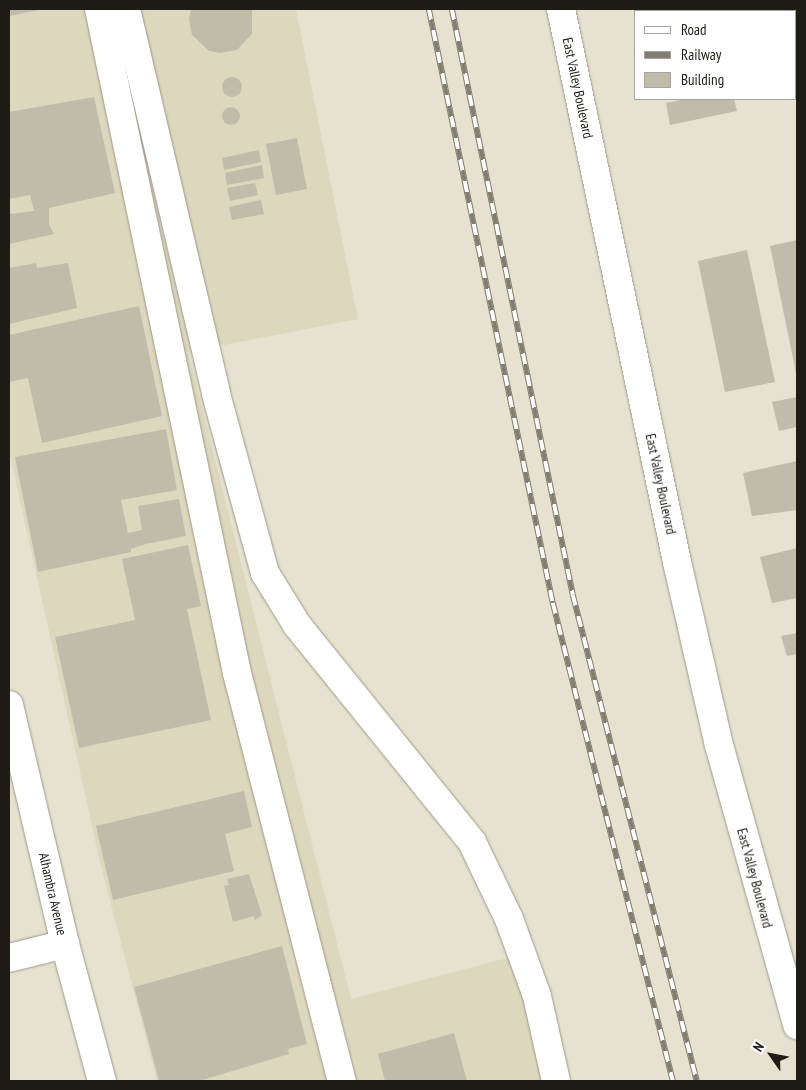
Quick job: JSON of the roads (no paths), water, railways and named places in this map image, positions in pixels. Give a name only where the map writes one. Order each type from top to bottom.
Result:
[{"type":"main road","points":[[99,9],[237,672],[342,1081]]},
{"type":"main road","points":[[126,9],[214,386],[265,573],[297,625],[472,842],[510,919],[537,996],[556,1081]]},
{"type":"main road","name":"East Valley Boulevard","points":[[561,9],[677,562],[720,746],[776,955],[797,1025]]},
{"type":"main road","name":"Alhambra Avenue","points":[[9,705],[65,944],[102,1081]]},
{"type":"main road","points":[[9,958],[65,944]]},
{"type":"railway","points":[[429,9],[553,603],[673,1081]]},
{"type":"railway","points":[[452,9],[573,595],[697,1081]]}]
